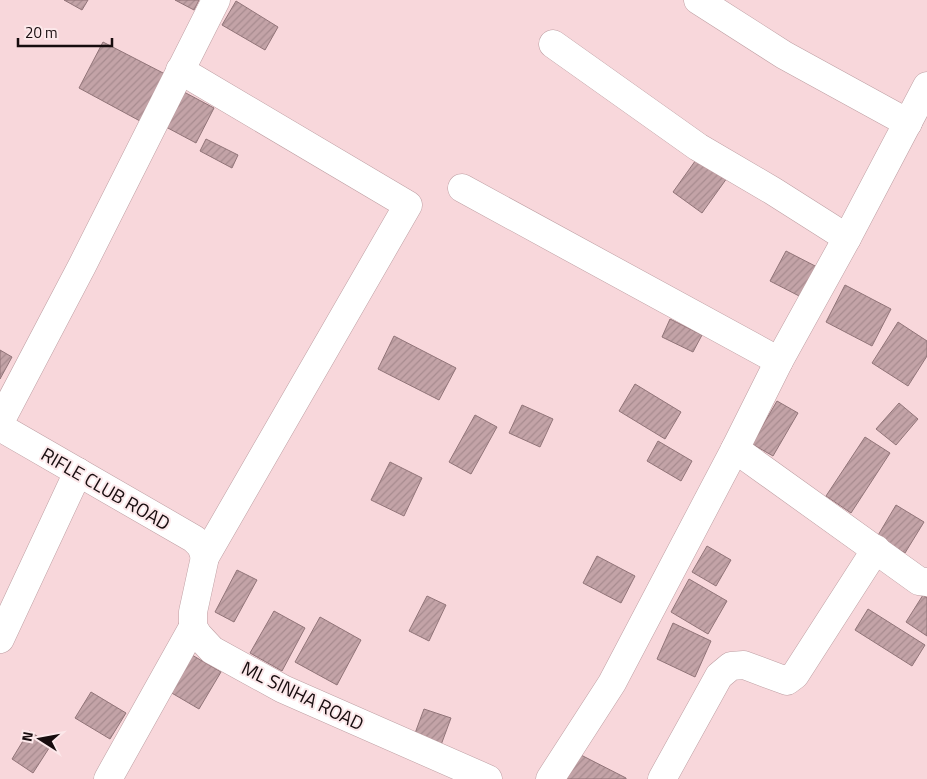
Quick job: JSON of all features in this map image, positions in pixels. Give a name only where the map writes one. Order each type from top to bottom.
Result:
[{"type":"street","points":[[0,422],[82,266],[216,0]]},
{"type":"street","points":[[550,779],[612,683],[779,361],[919,108],[784,55],[698,0]]},
{"type":"street","points":[[553,44],[698,147],[773,191],[847,238]]},
{"type":"street","points":[[108,779],[194,627],[193,612],[205,556],[408,205],[180,70]]},
{"type":"street","points":[[462,188],[779,361]]},
{"type":"street","name":"RIFLE CLUB ROAD","points":[[0,427],[194,539],[201,546],[205,556]]},
{"type":"street","points":[[735,449],[919,580],[927,582]]},
{"type":"street","points":[[0,639],[78,472]]},
{"type":"street","points":[[662,779],[720,676],[731,666],[744,665],[787,681],[795,675],[876,549]]},
{"type":"street","name":"ML SINHA ROAD","points":[[194,627],[198,635],[212,650],[283,689],[488,779]]},
{"type":"building","points":[[64,0],[88,0],[82,10]]},
{"type":"building","points":[[175,0],[199,0],[194,10]]},
{"type":"building","points":[[236,1],[278,27],[265,50],[222,25]]},
{"type":"building","points":[[103,42],[165,74],[140,121],[79,88]]},
{"type":"building","points":[[184,92],[214,108],[196,143],[166,127]]},
{"type":"building","points":[[206,139],[238,155],[232,168],[200,151]]},
{"type":"building","points":[[698,157],[727,178],[702,213],[673,192]]},
{"type":"building","points":[[786,251],[821,269],[805,299],[770,281]]},
{"type":"building","points":[[845,285],[891,309],[872,346],[826,322]]},
{"type":"building","points":[[670,319],[702,335],[693,352],[662,337]]},
{"type":"building","points":[[898,322],[927,341],[927,356],[908,386],[872,363]]},
{"type":"building","points":[[394,336],[456,368],[439,400],[378,369]]},
{"type":"building","points":[[0,350],[12,357],[0,379]]},
{"type":"building","points":[[635,384],[681,412],[665,439],[619,411]]},
{"type":"building","points":[[777,401],[798,413],[773,456],[752,444]]},
{"type":"building","points":[[899,403],[918,419],[896,445],[876,429]]},
{"type":"building","points":[[522,405],[553,419],[540,447],[509,433]]},
{"type":"building","points":[[475,415],[497,427],[471,474],[449,462]]},
{"type":"building","points":[[865,437],[890,453],[851,513],[826,496]]},
{"type":"building","points":[[658,441],[692,461],[681,481],[647,461]]},
{"type":"building","points":[[390,462],[422,478],[404,516],[371,500]]},
{"type":"building","points":[[896,505],[924,522],[905,553],[877,537]]},
{"type":"building","points":[[707,546],[731,560],[716,586],[692,572]]},
{"type":"building","points":[[597,556],[635,576],[621,603],[583,583]]},
{"type":"building","points":[[237,570],[257,580],[234,622],[215,612]]},
{"type":"building","points":[[689,579],[727,601],[708,634],[671,612]]},
{"type":"building","points":[[923,595],[927,598],[927,636],[906,622]]},
{"type":"building","points":[[427,596],[446,605],[429,641],[409,631]]},
{"type":"building","points":[[868,609],[925,645],[912,666],[855,630]]},
{"type":"building","points":[[274,611],[305,628],[282,671],[250,653]]},
{"type":"building","points":[[320,617],[361,640],[337,685],[295,662]]},
{"type":"building","points":[[673,623],[711,641],[695,677],[657,659]]},
{"type":"building","points":[[192,655],[221,672],[199,709],[170,692]]},
{"type":"building","points":[[91,692],[126,713],[110,739],[75,718]]},
{"type":"building","points":[[424,709],[451,718],[441,745],[414,736]]},
{"type":"building","points":[[29,731],[51,745],[33,773],[12,759]]},
{"type":"building","points":[[579,754],[626,778],[626,779],[566,779]]}]
